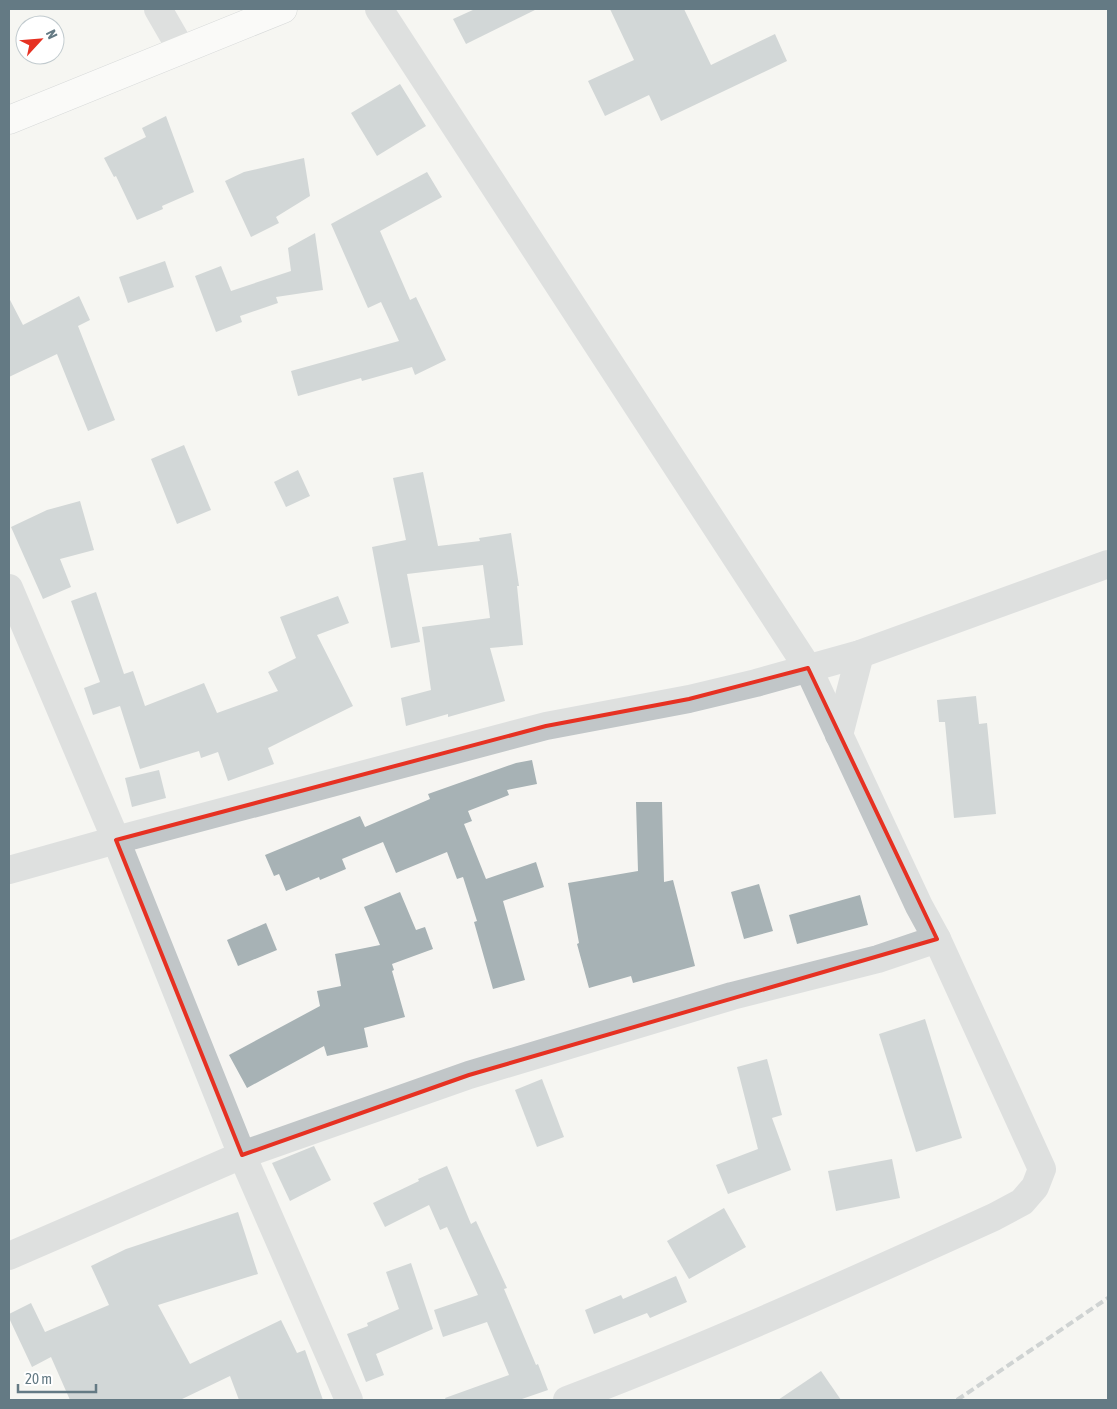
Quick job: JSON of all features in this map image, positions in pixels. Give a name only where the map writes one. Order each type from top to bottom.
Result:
[{"type":"main road","points":[[9,120],[283,9]]},
{"type":"street","points":[[158,9],[181,49]]},
{"type":"street","points":[[379,9],[808,668],[919,906],[937,939],[1042,1168],[1035,1187],[1022,1202],[994,1217],[854,1281],[661,1364],[567,1400]]},
{"type":"street","points":[[9,870],[546,726],[689,700],[756,684],[860,654],[1108,564]]},
{"type":"street","points":[[9,588],[116,840],[242,1155],[349,1400]]},
{"type":"street","points":[[839,735],[860,654]]},
{"type":"street","points":[[9,1256],[242,1155],[469,1074],[732,996],[878,958],[937,939]]},
{"type":"highlighted area","points":[[808,668],[937,939],[469,1075],[242,1155],[116,840],[546,726],[689,699]]},
{"type":"building","points":[[475,9],[537,9],[466,44],[453,19]]},
{"type":"building","points":[[610,9],[684,9],[711,65],[775,34],[787,61],[661,121],[649,95],[605,116],[588,81],[634,60]]},
{"type":"building","points":[[400,84],[426,126],[377,156],[351,113]]},
{"type":"building","points":[[166,116],[194,192],[162,206],[163,209],[137,220],[116,176],[114,177],[104,158],[146,137],[142,128]]},
{"type":"building","points":[[304,158],[310,196],[276,217],[279,223],[251,237],[225,181],[244,172]]},
{"type":"building","points":[[427,172],[442,197],[380,231],[410,300],[416,297],[446,360],[415,375],[412,367],[362,381],[361,378],[298,396],[291,371],[399,341],[381,302],[368,308],[331,224]]},
{"type":"building","points":[[315,233],[323,290],[276,297],[278,303],[240,316],[242,322],[216,332],[195,276],[221,266],[231,291],[291,271],[288,248]]},
{"type":"building","points":[[165,261],[174,287],[128,303],[119,277]]},
{"type":"building","points":[[79,296],[90,320],[78,326],[115,420],[88,431],[57,354],[9,377],[9,298],[23,325]]},
{"type":"building","points":[[184,445],[211,510],[177,524],[151,459]]},
{"type":"building","points":[[298,470],[310,496],[286,507],[274,482]]},
{"type":"building","points":[[423,472],[438,546],[480,541],[479,538],[511,533],[519,586],[517,586],[523,645],[490,648],[505,701],[448,717],[448,714],[406,726],[401,698],[431,690],[422,627],[490,618],[483,565],[407,574],[420,642],[391,648],[372,547],[406,540],[393,478]]},
{"type":"building","points":[[80,501],[94,550],[60,559],[71,587],[43,599],[11,527],[47,510]]},
{"type":"building","points":[[96,592],[124,674],[133,671],[145,706],[204,683],[217,713],[278,691],[268,672],[296,658],[280,617],[338,596],[349,623],[317,635],[353,706],[268,748],[274,764],[228,781],[218,752],[201,758],[199,751],[140,769],[120,706],[93,715],[84,688],[100,682],[71,601]]},
{"type":"building","points":[[976,696],[979,724],[987,723],[996,814],[954,818],[945,722],[939,722],[937,700]]},
{"type":"building","points":[[532,760],[537,784],[507,790],[509,795],[468,811],[472,821],[464,824],[486,879],[536,862],[544,887],[503,901],[525,980],[493,989],[474,922],[477,921],[463,877],[457,879],[447,852],[396,873],[383,842],[342,859],[346,869],[320,880],[319,877],[286,891],[279,874],[274,876],[265,855],[360,816],[365,827],[430,799],[428,794],[516,763]]},
{"type":"building","points":[[159,770],[166,798],[132,807],[125,778]]},
{"type":"building","points":[[636,802],[662,802],[664,882],[673,880],[695,966],[633,983],[631,976],[589,988],[577,944],[579,943],[568,883],[638,871]]},
{"type":"building","points":[[759,884],[773,931],[744,939],[731,892]]},
{"type":"building","points":[[400,892],[416,930],[425,927],[433,949],[392,964],[394,970],[392,971],[405,1017],[364,1028],[368,1047],[327,1056],[324,1046],[247,1088],[229,1055],[320,1006],[317,991],[341,986],[335,954],[380,945],[364,907]]},
{"type":"building","points":[[860,895],[868,925],[797,944],[789,915]]},
{"type":"building","points":[[266,923],[277,950],[238,966],[227,940]]},
{"type":"building","points":[[925,1019],[962,1138],[916,1152],[879,1034]]},
{"type":"building","points":[[767,1059],[782,1115],[772,1118],[791,1170],[728,1194],[716,1165],[758,1149],[737,1067]]},
{"type":"building","points":[[542,1079],[564,1137],[537,1147],[515,1090]]},
{"type":"building","points":[[314,1146],[331,1180],[290,1201],[272,1163]]},
{"type":"building","points":[[892,1159],[900,1198],[836,1211],[828,1171]]},
{"type":"building","points":[[447,1166],[471,1224],[476,1221],[507,1288],[504,1289],[548,1390],[519,1400],[446,1400],[445,1398],[509,1375],[487,1322],[443,1337],[434,1310],[478,1295],[447,1227],[440,1230],[429,1205],[385,1227],[373,1203]]},
{"type":"building","points":[[724,1208],[746,1247],[689,1279],[667,1241]]},
{"type":"building","points":[[238,1212],[258,1274],[158,1305],[190,1364],[281,1320],[297,1353],[305,1350],[323,1400],[239,1400],[230,1376],[180,1400],[70,1400],[51,1357],[32,1367],[9,1318],[9,1314],[31,1303],[45,1332],[109,1305],[91,1266],[126,1249]]},
{"type":"building","points":[[411,1263],[433,1329],[376,1354],[384,1375],[366,1382],[347,1334],[368,1326],[367,1323],[399,1309],[386,1272]]},
{"type":"building","points":[[676,1276],[687,1302],[650,1318],[647,1313],[594,1334],[585,1310],[621,1295],[623,1299]]},
{"type":"building","points":[[821,1371],[841,1400],[778,1400]]},
{"type":"railway","points":[[957,1400],[1108,1298]]}]
